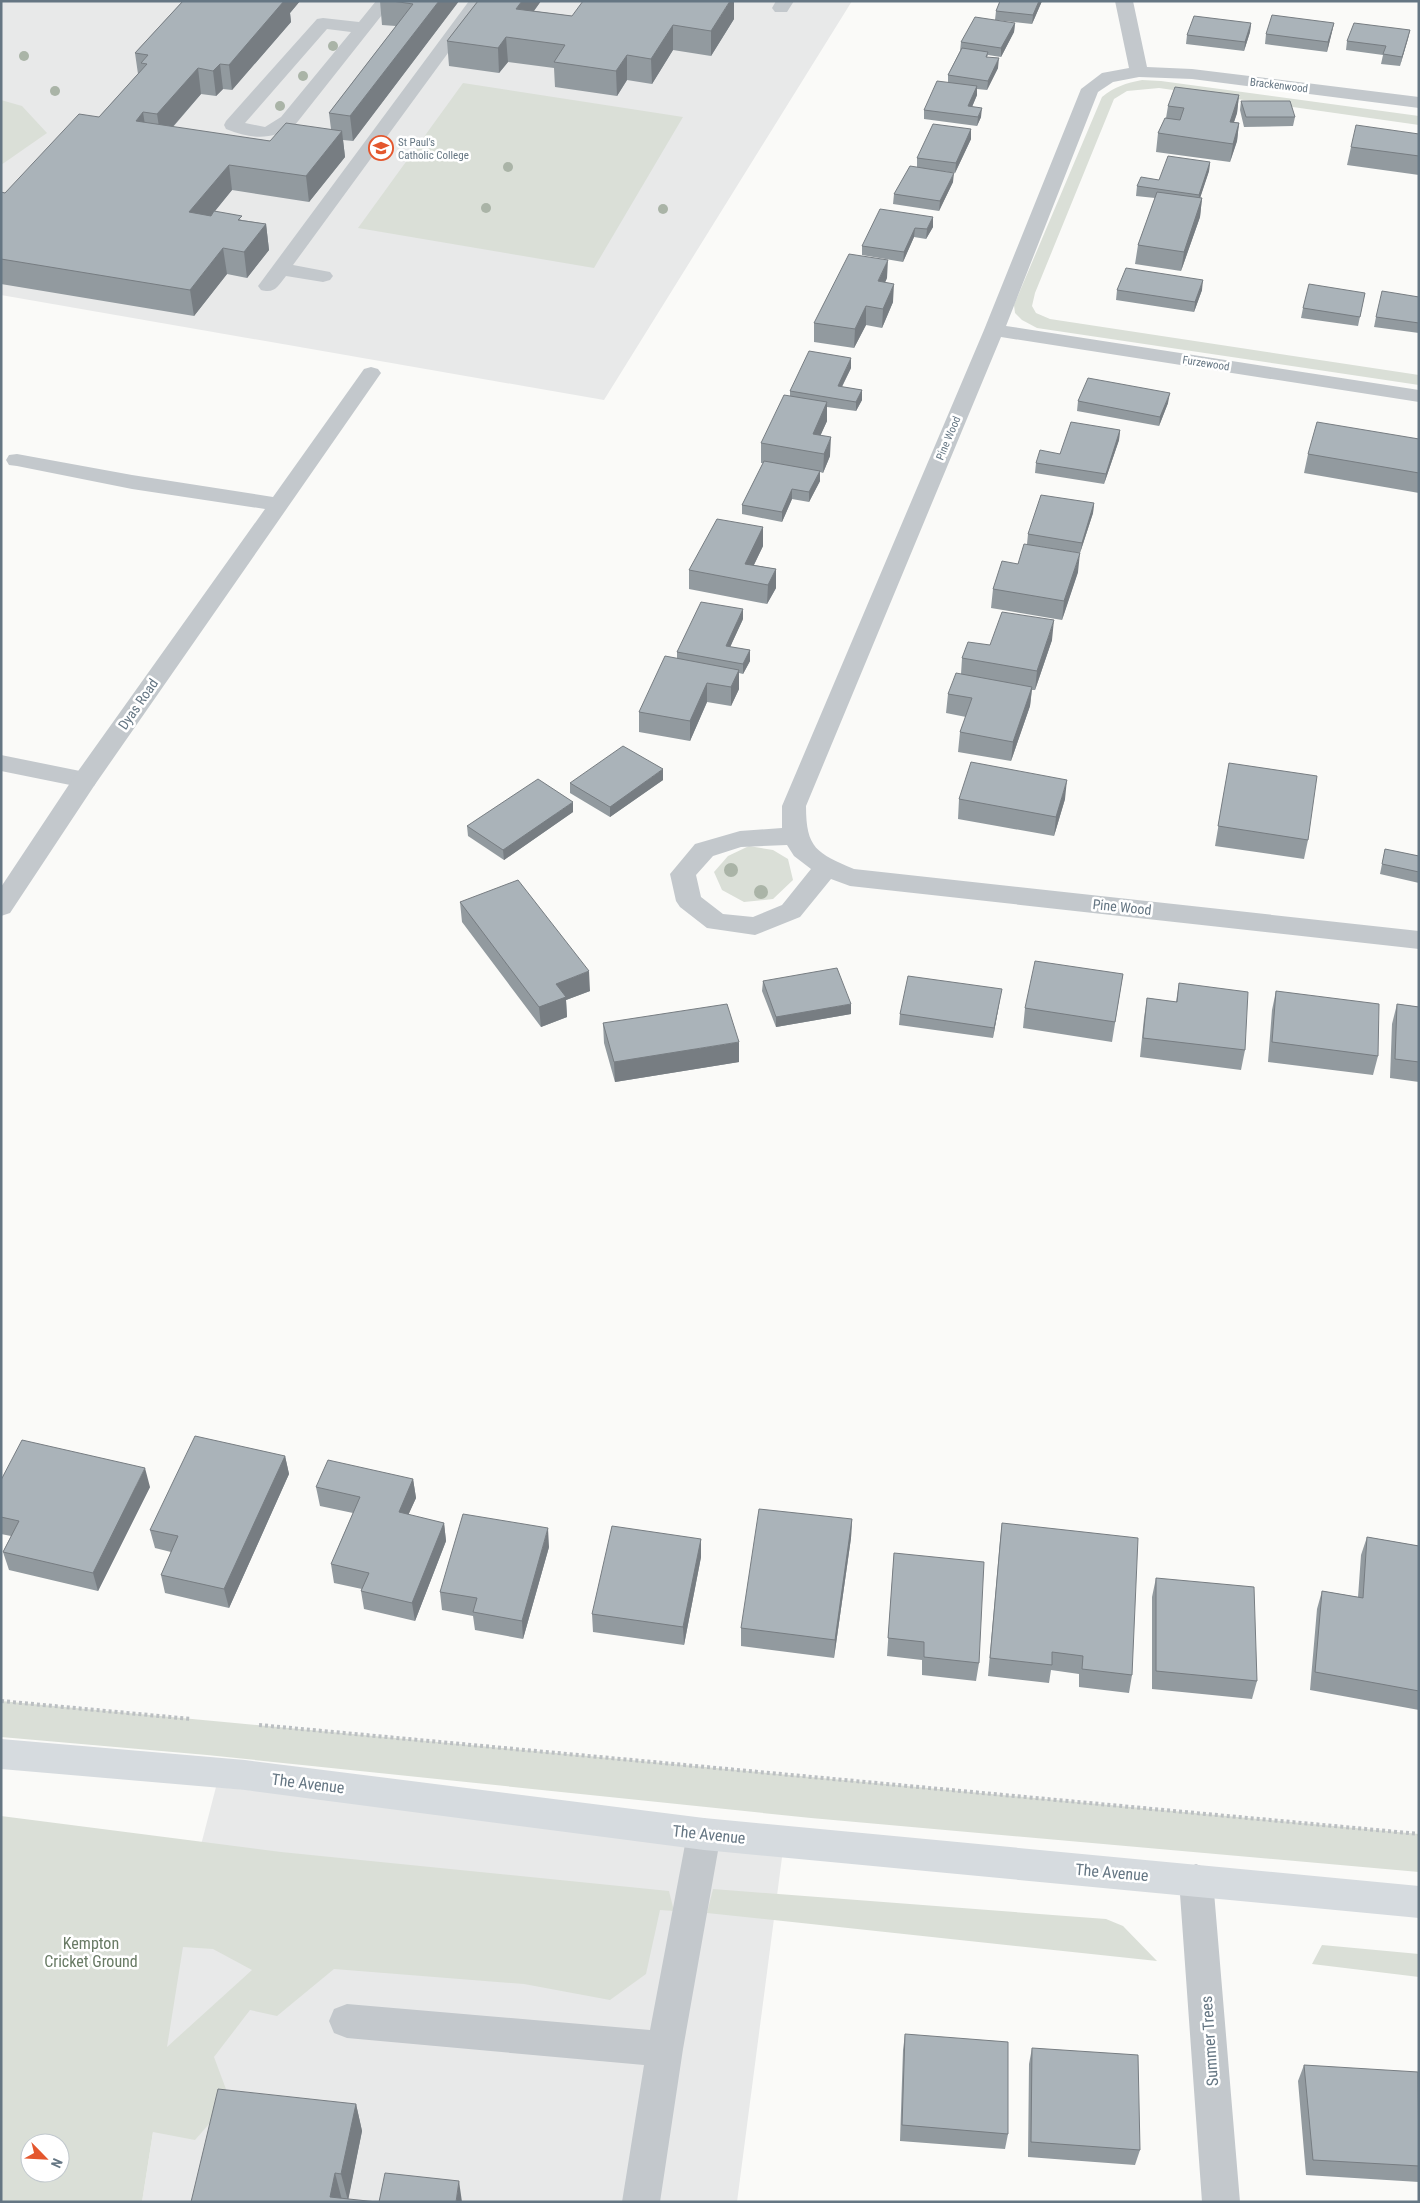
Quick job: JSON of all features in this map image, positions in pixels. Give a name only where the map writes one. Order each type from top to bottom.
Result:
[{"type":"street","points":[[364,28],[323,23],[233,125],[251,132],[273,132],[288,121],[364,28],[385,1]]},
{"type":"street","points":[[268,286],[478,1]]},
{"type":"street","points":[[1124,1],[1139,72]]},
{"type":"street","name":"Brackenwood","points":[[1139,72],[1192,74],[1419,103]]},
{"type":"street","name":"Pine Wood","points":[[1139,72],[1108,77],[1090,90],[994,330],[794,806],[795,836],[805,853],[827,867],[850,877],[1419,940]]},
{"type":"street","points":[[281,269],[323,276]]},
{"type":"street","name":"Furzewood","points":[[994,330],[1419,396]]},
{"type":"street","name":"Dyas Road","points":[[1,907],[85,780],[371,373]]},
{"type":"street","points":[[17,460],[132,482],[278,504]]},
{"type":"street","points":[[1,763],[85,780]]},
{"type":"street","points":[[795,836],[740,839],[704,850],[683,874],[689,901],[716,922],[755,926],[791,911],[827,867]]},
{"type":"street","name":"The Avenue","points":[[1,1754],[245,1775],[704,1834],[1419,1902]]},
{"type":"street","points":[[641,2202],[665,2049],[704,1834]]},
{"type":"street","name":"Summer Trees","points":[[1196,1880],[1221,2202]]},
{"type":"street","points":[[347,2021],[665,2049]]},
{"type":"path","points":[[1,1701],[200,1720]]},
{"type":"path","points":[[249,1724],[1419,1834]]},
{"type":"shaded area","name":"St Paul's Catholic College","points":[[1,1],[852,1],[604,400],[1,295]]},
{"type":"shaded area","points":[[216,1787],[784,1842],[737,2202],[142,2202],[194,1872]]},
{"type":"green space","points":[[1142,80],[1419,116],[1419,125],[1159,88],[1127,91],[1114,99],[1035,293],[1032,306],[1036,313],[1050,319],[1419,375],[1419,385],[1037,328],[1022,320],[1015,313],[1014,305],[1102,97],[1120,86]]},
{"type":"green space","points":[[463,83],[683,117],[594,268],[358,228]]},
{"type":"green space","points":[[1,100],[22,106],[47,133],[1,165]]},
{"type":"green space","points":[[749,846],[773,850],[788,859],[793,880],[773,899],[744,902],[722,890],[714,872],[728,856]]},
{"type":"green space","points":[[1,1701],[1419,1834],[1419,1872],[811,1818],[207,1755],[1,1737]]},
{"type":"green space","name":"Kempton Cricket Ground","points":[[1,1816],[281,1852],[669,1891],[674,1911],[660,1910],[646,1974],[610,2000],[524,1984],[334,1969],[277,2016],[250,2010],[214,2057],[230,2100],[195,2140],[153,2132],[142,2202],[1,2202]],"holes":[[[183,1947],[213,1949],[252,1970],[167,2047]]]},
{"type":"green space","points":[[713,1889],[1106,1919],[1123,1926],[1157,1961],[707,1913]]},
{"type":"green space","points":[[1322,1945],[1419,1954],[1419,1977],[1312,1964]]},
{"type":"building","points":[[183,1],[284,1],[229,65],[220,64],[213,71],[198,68],[157,114],[143,112],[136,121],[270,141],[286,123],[342,131],[306,176],[229,165],[189,212],[211,216],[214,211],[242,216],[238,220],[266,224],[244,252],[223,248],[190,290],[1,259],[1,192],[5,193],[79,114],[99,117],[147,64],[141,63],[148,55],[135,53]]},
{"type":"building","points":[[392,1],[439,1],[350,116],[329,113],[413,4]]},
{"type":"building","points":[[478,1],[522,1],[516,9],[572,16],[583,1],[730,1],[711,31],[673,25],[651,59],[627,55],[616,71],[554,62],[565,45],[506,37],[498,48],[447,41]]},
{"type":"building","points":[[1000,1],[1039,1],[1033,15],[996,11]]},
{"type":"building","points":[[1272,15],[1334,23],[1328,42],[1266,34]]},
{"type":"building","points":[[1194,16],[1251,23],[1245,42],[1187,35]]},
{"type":"building","points":[[975,17],[1015,23],[1001,48],[961,42]]},
{"type":"building","points":[[1354,23],[1410,30],[1402,57],[1383,54],[1386,46],[1347,41]]},
{"type":"building","points":[[962,48],[988,52],[986,57],[999,58],[988,81],[948,75]]},
{"type":"building","points":[[937,81],[977,86],[968,106],[982,108],[978,117],[924,110]]},
{"type":"building","points":[[1175,87],[1239,95],[1230,122],[1239,123],[1233,144],[1158,133],[1165,118],[1180,120],[1184,108],[1168,106]]},
{"type":"building","points":[[1241,101],[1290,101],[1295,117],[1246,117]]},
{"type":"building","points":[[933,124],[971,129],[956,163],[917,158]]},
{"type":"building","points":[[1356,125],[1419,134],[1419,156],[1351,147]]},
{"type":"building","points":[[1168,156],[1210,162],[1199,195],[1137,186],[1141,177],[1159,180]]},
{"type":"building","points":[[910,166],[954,173],[940,201],[894,194]]},
{"type":"building","points":[[1157,192],[1202,198],[1184,252],[1138,245]]},
{"type":"building","points":[[880,209],[933,217],[927,229],[915,228],[904,252],[862,246]]},
{"type":"building","points":[[849,254],[888,260],[878,281],[894,284],[883,309],[866,306],[855,329],[814,323]]},
{"type":"building","points":[[1126,268],[1203,280],[1195,302],[1117,290]]},
{"type":"building","points":[[1309,284],[1365,293],[1360,317],[1303,308]]},
{"type":"building","points":[[1382,291],[1419,297],[1419,323],[1376,317]]},
{"type":"building","points":[[809,351],[851,358],[838,386],[862,390],[856,402],[790,391]]},
{"type":"building","points":[[1088,378],[1170,393],[1160,417],[1078,401]]},
{"type":"building","points":[[784,395],[827,402],[813,434],[831,437],[824,454],[761,443]]},
{"type":"building","points":[[1071,422],[1120,430],[1106,474],[1036,463],[1040,450],[1060,454]]},
{"type":"building","points":[[1317,422],[1419,439],[1419,473],[1308,454]]},
{"type":"building","points":[[764,461],[820,471],[809,492],[792,489],[782,512],[742,505]]},
{"type":"building","points":[[1041,495],[1094,503],[1082,543],[1028,534]]},
{"type":"building","points":[[717,519],[763,527],[745,564],[776,569],[768,585],[689,570]]},
{"type":"building","points":[[1024,544],[1080,553],[1064,601],[993,589],[1002,561],[1018,564]]},
{"type":"building","points":[[701,602],[743,609],[726,646],[750,650],[743,664],[677,652]]},
{"type":"building","points":[[1002,612],[1054,620],[1037,671],[962,658],[968,642],[990,645]]},
{"type":"building","points":[[665,656],[739,670],[731,687],[707,683],[690,721],[639,712]]},
{"type":"building","points":[[956,673],[1032,687],[1013,742],[960,732],[972,698],[948,694]]},
{"type":"building","points":[[623,746],[663,769],[610,807],[570,783]]},
{"type":"building","points":[[971,762],[1067,780],[1056,817],[959,799]]},
{"type":"building","points":[[1229,763],[1317,776],[1308,840],[1218,826]]},
{"type":"building","points":[[538,779],[573,802],[503,850],[467,826]]},
{"type":"building","points":[[1385,849],[1419,856],[1419,872],[1382,864]]},
{"type":"building","points":[[518,880],[589,971],[556,984],[566,997],[539,1007],[460,902]]},
{"type":"building","points":[[1035,961],[1123,974],[1115,1022],[1025,1008]]},
{"type":"building","points":[[837,968],[851,1004],[776,1017],[763,981]]},
{"type":"building","points":[[908,976],[1002,989],[994,1028],[900,1014]]},
{"type":"building","points":[[1179,983],[1248,992],[1245,1050],[1143,1038],[1147,998],[1177,1002]]},
{"type":"building","points":[[1276,991],[1379,1004],[1378,1056],[1272,1042]]},
{"type":"building","points":[[727,1004],[739,1042],[614,1062],[603,1023]]},
{"type":"building","points":[[1397,1004],[1419,1007],[1419,1062],[1395,1059]]},
{"type":"building","points":[[195,1436],[285,1456],[224,1589],[161,1575],[178,1536],[150,1530]]},
{"type":"building","points":[[22,1440],[145,1468],[93,1573],[3,1552],[19,1521],[1,1517],[1,1480]]},
{"type":"building","points":[[328,1460],[413,1479],[399,1512],[444,1523],[412,1603],[361,1591],[369,1573],[331,1564],[360,1497],[316,1487]]},
{"type":"building","points":[[759,1509],[852,1519],[835,1640],[741,1628]]},
{"type":"building","points":[[463,1514],[548,1528],[522,1621],[473,1612],[477,1598],[440,1592]]},
{"type":"building","points":[[1002,1523],[1138,1538],[1132,1675],[1082,1669],[1083,1656],[1052,1652],[1052,1665],[990,1658]]},
{"type":"building","points":[[612,1526],[701,1539],[683,1627],[592,1614]]},
{"type":"building","points":[[1367,1537],[1419,1546],[1419,1691],[1315,1672],[1322,1591],[1363,1598]]},
{"type":"building","points":[[894,1553],[984,1562],[979,1663],[924,1657],[924,1642],[888,1638]]},
{"type":"building","points":[[1156,1578],[1254,1587],[1257,1681],[1156,1671]]},
{"type":"building","points":[[905,2034],[1008,2042],[1008,2134],[902,2125]]},
{"type":"building","points":[[1032,2048],[1138,2055],[1140,2150],[1031,2142]]},
{"type":"building","points":[[1304,2065],[1418,2072],[1419,2166],[1313,2160]]},
{"type":"building","points":[[218,2089],[356,2104],[341,2174],[335,2173],[330,2197],[377,2202],[191,2202]]},
{"type":"building","points":[[385,2173],[459,2181],[456,2202],[379,2202]]},
{"type":"place","name":"St Paul's Catholic College","points":[[381,148]]}]
